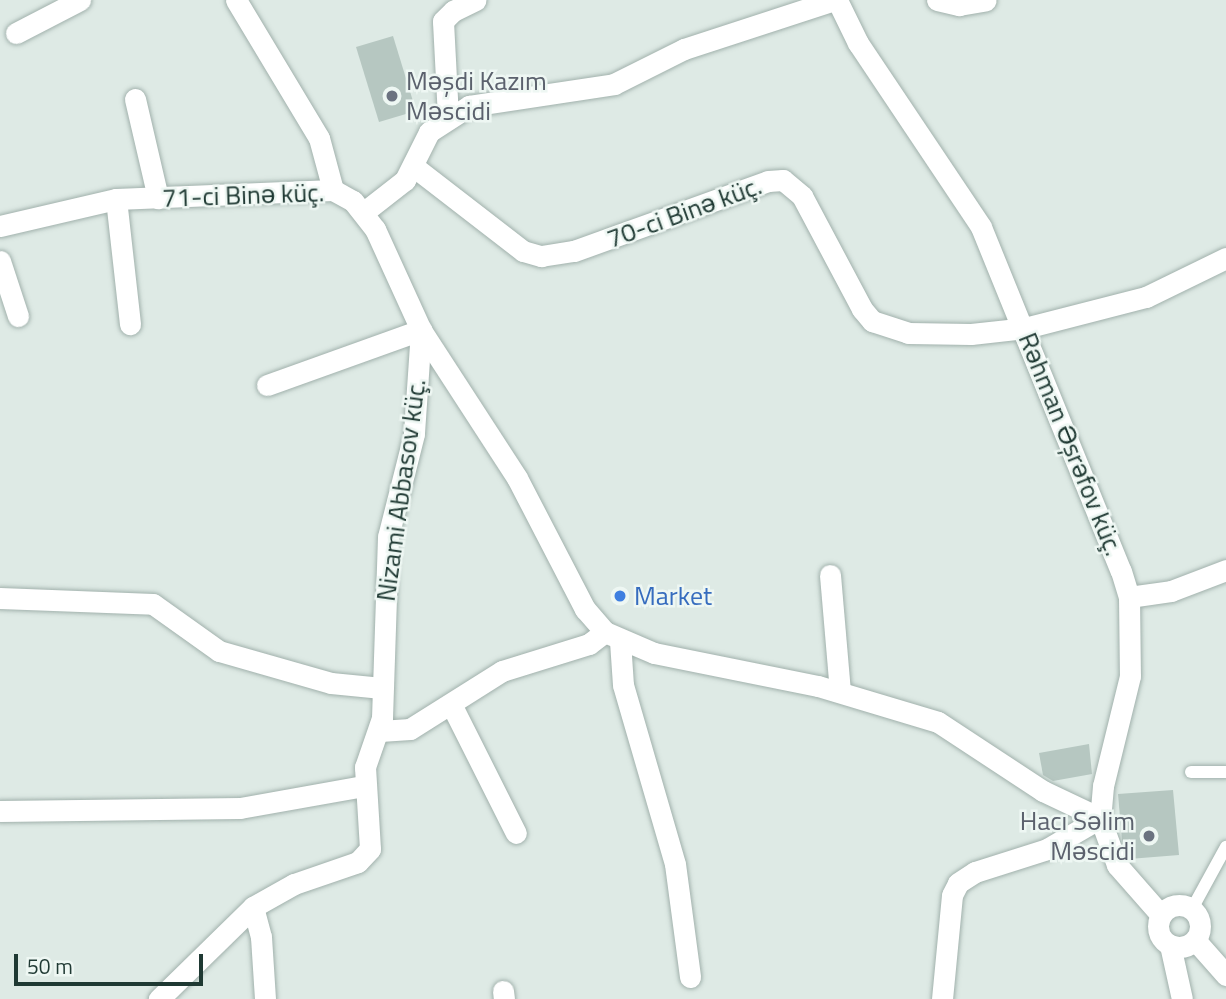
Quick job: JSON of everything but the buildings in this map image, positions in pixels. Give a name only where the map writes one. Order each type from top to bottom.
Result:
[{"type":"street","points":[[16,33],[80,0]]},
{"type":"street","points":[[236,0],[284,74],[318,138],[333,190]]},
{"type":"street","points":[[448,117],[443,21],[477,0]]},
{"type":"street","name":"71-ci Binə küç.","points":[[0,226],[116,199],[211,198],[300,188],[333,190],[364,212],[391,194],[413,166],[429,132],[448,117],[469,106],[614,84],[684,49],[835,0]]},
{"type":"street","name":"Rəhman Əşrəfov küç.","points":[[835,0],[858,43],[975,218],[1025,328],[1129,597],[1130,676],[1103,786],[1100,818],[1117,865],[1161,915]]},
{"type":"street","points":[[937,0],[959,5],[986,0]]},
{"type":"street","points":[[135,99],[158,198]]},
{"type":"street","name":"70-ci Binə küç.","points":[[413,166],[523,251],[541,256],[574,251],[768,181],[783,180],[802,196],[872,321],[890,329],[933,335],[1025,328],[1146,297],[1226,258]]},
{"type":"street","points":[[116,199],[130,324]]},
{"type":"street","name":"Nizami Abbasov küç.","points":[[159,999],[253,907],[294,884],[347,868],[366,856],[370,839],[363,786],[365,766],[380,731],[388,537],[414,434],[421,330],[364,212]]},
{"type":"street","points":[[0,261],[18,316]]},
{"type":"street","points":[[267,385],[421,330],[517,478],[584,609],[613,636],[673,658],[840,692],[938,722],[1043,790],[1100,818]]},
{"type":"street","points":[[1129,597],[1171,591],[1226,570]]},
{"type":"street","points":[[830,575],[840,692]]},
{"type":"street","points":[[0,598],[153,604],[219,651],[331,683],[382,688]]},
{"type":"street","points":[[380,731],[410,729],[452,706],[502,671],[613,636]]},
{"type":"street","points":[[613,636],[623,685],[675,864],[690,977]]},
{"type":"street","points":[[452,706],[516,833]]},
{"type":"street","points":[[0,811],[240,808],[363,786]]},
{"type":"street","points":[[942,999],[952,895],[958,883],[975,872],[1047,849],[1100,818]]},
{"type":"street","points":[[1170,945],[1187,945],[1195,940],[1200,924],[1192,909],[1175,905],[1161,915],[1159,932],[1170,945],[1182,999]]},
{"type":"street","points":[[253,907],[261,937],[265,999]]},
{"type":"street","points":[[1195,940],[1226,975]]},
{"type":"lane","points":[[1191,772],[1226,772]]},
{"type":"lane","points":[[1192,909],[1226,847]]},
{"type":"place","name":"Məşdi Kazım Məscidi","points":[[392,96]]},
{"type":"place","name":"Market","points":[[620,596]]},
{"type":"place","name":"Hacı Səlim Məscidi","points":[[1149,836]]}]
